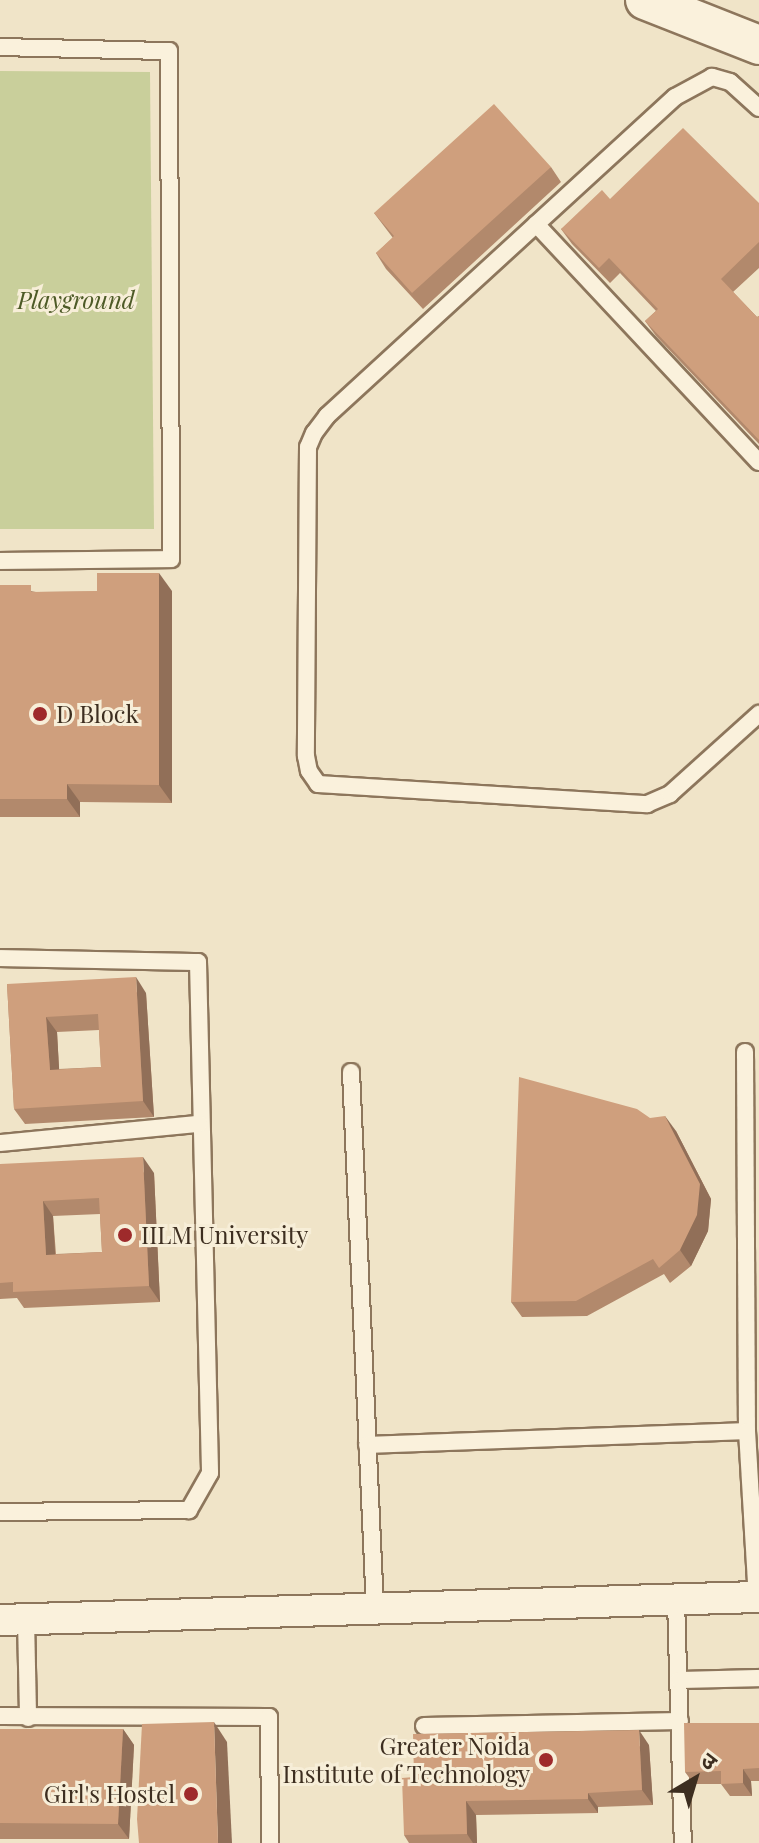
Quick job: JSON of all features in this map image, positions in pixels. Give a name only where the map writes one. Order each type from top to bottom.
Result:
[{"type":"street","points":[[645,0],[759,45]]},
{"type":"street","points":[[13,1619],[758,1597]]},
{"type":"lane","points":[[0,47],[169,51],[171,543],[171,559],[0,561]]},
{"type":"lane","points":[[759,108],[730,82],[712,77],[696,82],[675,97],[327,416],[314,433],[308,447],[309,771],[318,784],[647,804],[670,794],[759,714]]},
{"type":"lane","points":[[536,224],[759,462]]},
{"type":"lane","points":[[0,958],[198,962],[199,1124],[210,1473],[189,1510],[0,1512]]},
{"type":"lane","points":[[745,1052],[747,1431],[758,1597]]},
{"type":"lane","points":[[351,1072],[375,1608]]},
{"type":"lane","points":[[0,1143],[199,1124]]},
{"type":"lane","points":[[367,1445],[747,1431]]},
{"type":"lane","points":[[676,1599],[683,1843]]},
{"type":"lane","points":[[13,1619],[28,1718]]},
{"type":"lane","points":[[679,1680],[759,1678]]},
{"type":"lane","points":[[0,1716],[145,1725],[269,1717],[270,1843]]},
{"type":"lane","points":[[424,1726],[680,1721]]},
{"type":"green space","name":"Playground","points":[[0,71],[150,72],[154,529],[0,529]]},
{"type":"building","points":[[494,104],[551,167],[412,293],[376,253],[394,236],[374,213]]},
{"type":"building","points":[[683,128],[759,203],[759,242],[721,279],[759,316],[759,440],[645,321],[658,309],[609,258],[599,268],[561,229],[602,190],[610,199]]},
{"type":"building","points":[[97,573],[159,573],[159,785],[67,784],[67,799],[0,799],[0,585],[31,585],[31,592],[97,591]]},
{"type":"building","points":[[136,977],[143,1101],[14,1109],[7,984]],"holes":[[[98,1014],[101,1067],[50,1070],[46,1017]]]},
{"type":"building","points":[[519,1077],[637,1109],[650,1118],[665,1116],[700,1184],[697,1215],[680,1250],[659,1268],[653,1259],[576,1301],[511,1302]]},
{"type":"building","points":[[143,1157],[149,1286],[13,1292],[13,1282],[0,1283],[0,1164]],"holes":[[[99,1198],[102,1252],[46,1255],[43,1201]]]},
{"type":"building","name":"Girl's Hostel","points":[[214,1722],[218,1843],[139,1843],[137,1819],[142,1724]]},
{"type":"building","points":[[684,1723],[759,1723],[759,1768],[743,1769],[743,1783],[721,1784],[721,1771],[685,1772]]},
{"type":"building","points":[[0,1729],[123,1729],[118,1824],[0,1823]]},
{"type":"building","points":[[639,1730],[642,1790],[588,1793],[588,1799],[466,1801],[467,1834],[404,1835],[402,1778],[414,1777],[413,1734]]},
{"type":"place","name":"D Block","points":[[40,714]]},
{"type":"place","name":"IILM University","points":[[125,1235]]},
{"type":"place","name":"Greater Noida Institute of Technology","points":[[546,1760]]},
{"type":"place","name":"Girl's Hostel","points":[[191,1794]]}]
